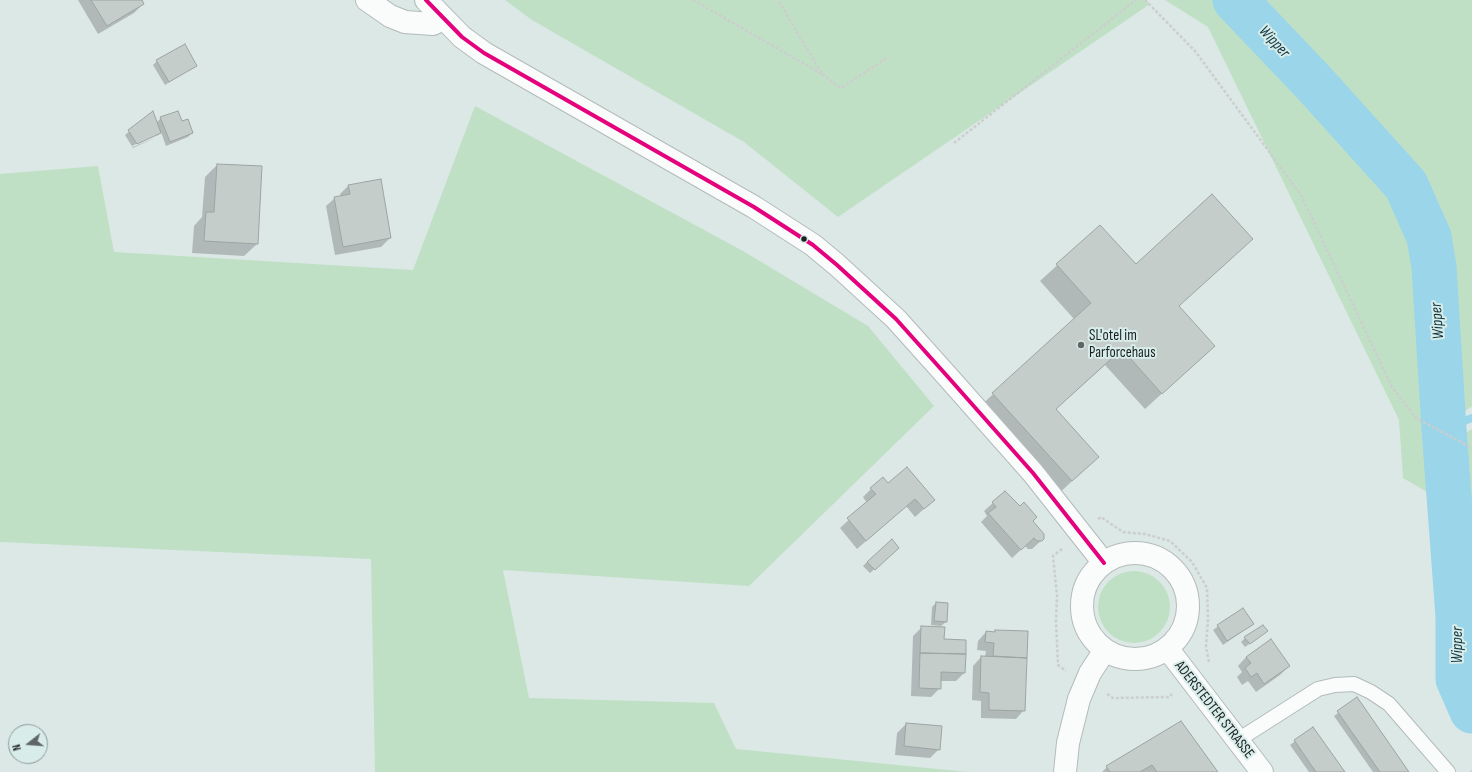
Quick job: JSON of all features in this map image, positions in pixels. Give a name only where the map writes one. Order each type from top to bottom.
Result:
[{"type":"street","points":[[367,0],[390,16],[405,22],[433,24],[443,19]]},
{"type":"street","points":[[426,0],[462,37],[490,57],[661,152],[754,207],[813,245],[858,283],[901,325],[1033,473],[1082,533],[1104,563]]},
{"type":"street","points":[[1127,554],[1143,554],[1165,563],[1177,574],[1184,587],[1188,610],[1181,631],[1167,648],[1159,654],[1141,659],[1122,658],[1105,650],[1090,635],[1082,615],[1082,607],[1088,582],[1092,575],[1104,563],[1127,554]]},
{"type":"street","name":"ADERSTEDTER STRASSE","points":[[1167,648],[1262,772]]},
{"type":"street","points":[[1065,772],[1073,720],[1085,684],[1105,650]]},
{"type":"lane","points":[[1238,740],[1318,689],[1335,685],[1354,684],[1371,692],[1389,704],[1448,772]]},
{"type":"path","points":[[692,0],[822,74],[841,88],[887,58]]},
{"type":"path","points":[[778,0],[822,74]]},
{"type":"path","points":[[954,143],[1136,0]]},
{"type":"path","points":[[1145,0],[1195,51],[1301,195],[1392,387],[1416,418],[1472,448]]},
{"type":"path","points":[[1101,517],[1123,532],[1145,534],[1170,541],[1192,562],[1199,571],[1208,588],[1206,647],[1209,664],[1191,679],[1169,697],[1114,698],[1085,684],[1058,665],[1056,622],[1057,596],[1053,556],[1101,517]]},
{"type":"green space","points":[[505,0],[1144,0],[1150,4],[838,217],[744,142],[532,20]]},
{"type":"green space","points":[[1165,0],[1472,0],[1472,407],[1443,430],[1434,496],[1403,478],[1399,420],[1208,27]]},
{"type":"green space","points":[[475,106],[743,251],[868,326],[934,406],[749,586],[503,570],[529,698],[714,703],[736,749],[968,772],[375,772],[371,559],[0,542],[0,174],[98,166],[114,252],[413,270]]},
{"type":"green space","points":[[1472,429],[1472,607],[1450,562],[1437,523],[1457,438]]},
{"type":"green space","points":[[1134,571],[1154,577],[1164,587],[1170,607],[1164,627],[1154,637],[1134,643],[1114,637],[1104,627],[1098,607],[1104,587],[1114,577]]},
{"type":"building","points":[[91,0],[142,0],[144,4],[107,26]]},
{"type":"building","points":[[185,44],[197,66],[169,82],[156,60]]},
{"type":"building","points":[[153,111],[161,133],[137,144],[128,130]]},
{"type":"building","points":[[178,111],[182,121],[188,119],[193,133],[170,142],[160,117]]},
{"type":"building","points":[[217,164],[262,166],[258,244],[204,241],[206,212],[214,212]]},
{"type":"building","points":[[381,179],[391,238],[343,247],[334,197],[350,194],[348,185]]},
{"type":"building","points":[[1212,194],[1253,239],[1179,306],[1215,346],[1162,394],[1122,349],[1056,409],[1099,457],[1072,481],[992,393],[1091,303],[1056,264],[1100,225],[1136,264]]},
{"type":"building","points":[[907,467],[935,500],[924,509],[915,499],[866,541],[847,518],[876,494],[870,488],[883,477],[888,483]]},
{"type":"building","points":[[1005,491],[1020,506],[1024,502],[1037,517],[1033,521],[1044,534],[1044,539],[1042,541],[1037,541],[1034,538],[1021,550],[988,513],[996,507],[992,502]]},
{"type":"building","points":[[892,539],[899,548],[875,570],[867,562]]},
{"type":"building","points":[[936,602],[948,603],[947,622],[934,621]]},
{"type":"building","points":[[1243,608],[1254,624],[1227,641],[1217,625]]},
{"type":"building","points":[[1263,625],[1268,631],[1250,644],[1244,637]]},
{"type":"building","points":[[921,626],[945,627],[944,639],[966,640],[966,654],[920,653]]},
{"type":"building","points":[[995,630],[1028,631],[1027,658],[993,656],[994,643],[985,642],[986,631],[995,632]]},
{"type":"building","points":[[1271,639],[1290,666],[1264,684],[1257,673],[1251,677],[1245,668],[1251,663],[1246,657]]},
{"type":"building","points":[[920,653],[966,654],[965,673],[941,672],[941,689],[919,688]]},
{"type":"building","points":[[981,656],[1027,658],[1025,711],[989,710],[989,693],[980,692]]},
{"type":"building","points":[[1357,697],[1409,772],[1380,772],[1337,711]]},
{"type":"building","points":[[1181,721],[1218,772],[1157,772],[1152,765],[1140,772],[1110,772],[1106,766]]},
{"type":"building","points":[[906,723],[942,726],[940,750],[904,746]]},
{"type":"building","points":[[1313,727],[1345,772],[1316,772],[1294,740]]},
{"type":"waterway","name":"Wipper","points":[[1235,0],[1314,83],[1406,185],[1429,237],[1434,267],[1458,616],[1458,679],[1472,711]]},
{"type":"waterway","points":[[1444,429],[1472,418]]},
{"type":"transit line","points":[[426,0],[462,37],[484,53],[754,207],[813,245],[896,319],[1033,473],[1104,563]]},
{"type":"place","name":"SL'otel im Parforcehaus","points":[[1081,345]]}]
